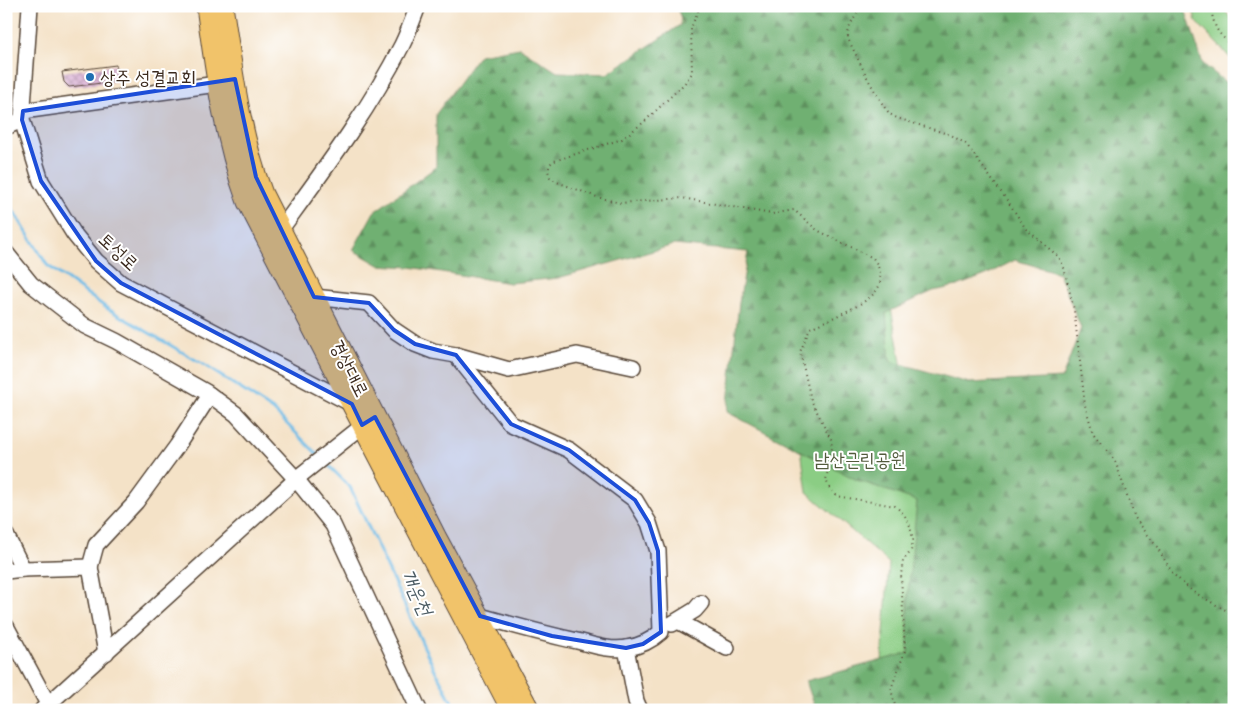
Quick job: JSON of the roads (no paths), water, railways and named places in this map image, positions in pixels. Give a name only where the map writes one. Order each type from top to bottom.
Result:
[{"type":"main road","name":"경상대로","points":[[206,6],[217,84],[228,141],[247,202],[352,404],[368,421],[436,536],[530,710]]},
{"type":"main road","name":"경상대로","points":[[223,6],[244,132],[256,177],[314,297],[368,421],[511,710]]},
{"type":"street","name":"토성로","points":[[30,6],[22,115],[41,181],[74,234],[96,261],[121,283],[352,404]]},
{"type":"street","points":[[281,229],[325,168],[384,79],[403,43],[418,6]]},
{"type":"street","points":[[6,127],[22,115],[217,84],[235,78]]},
{"type":"street","points":[[6,253],[31,284],[85,326],[116,340],[210,395],[236,414],[299,477],[333,525],[419,710]]},
{"type":"street","points":[[314,297],[369,303],[394,330],[415,344],[433,351],[456,355],[509,370],[577,356],[633,367]]},
{"type":"street","points":[[456,355],[511,424],[569,450],[635,500],[649,522],[658,551],[661,632],[644,644],[626,648],[607,648],[552,636],[480,616]]},
{"type":"street","points":[[106,653],[90,567],[96,545],[136,502],[177,446],[210,395]]},
{"type":"street","points":[[6,626],[45,707],[299,477],[368,421]]},
{"type":"street","points":[[6,535],[23,569]]},
{"type":"street","points":[[6,571],[90,567]]},
{"type":"street","points":[[661,628],[695,610],[701,603]]},
{"type":"street","points":[[678,620],[727,648]]},
{"type":"street","points":[[626,648],[636,701],[640,710]]},
{"type":"waterway","points":[[6,192],[8,202],[47,265],[108,309],[201,363],[273,410],[319,456]]},
{"type":"waterway","name":"개운천","points":[[325,462],[350,487],[432,664],[456,710]]},
{"type":"place","name":"상주 성결교회","points":[[90,77]]},
{"type":"park label","name":"남산근린공원","points":[[860,459]]}]
